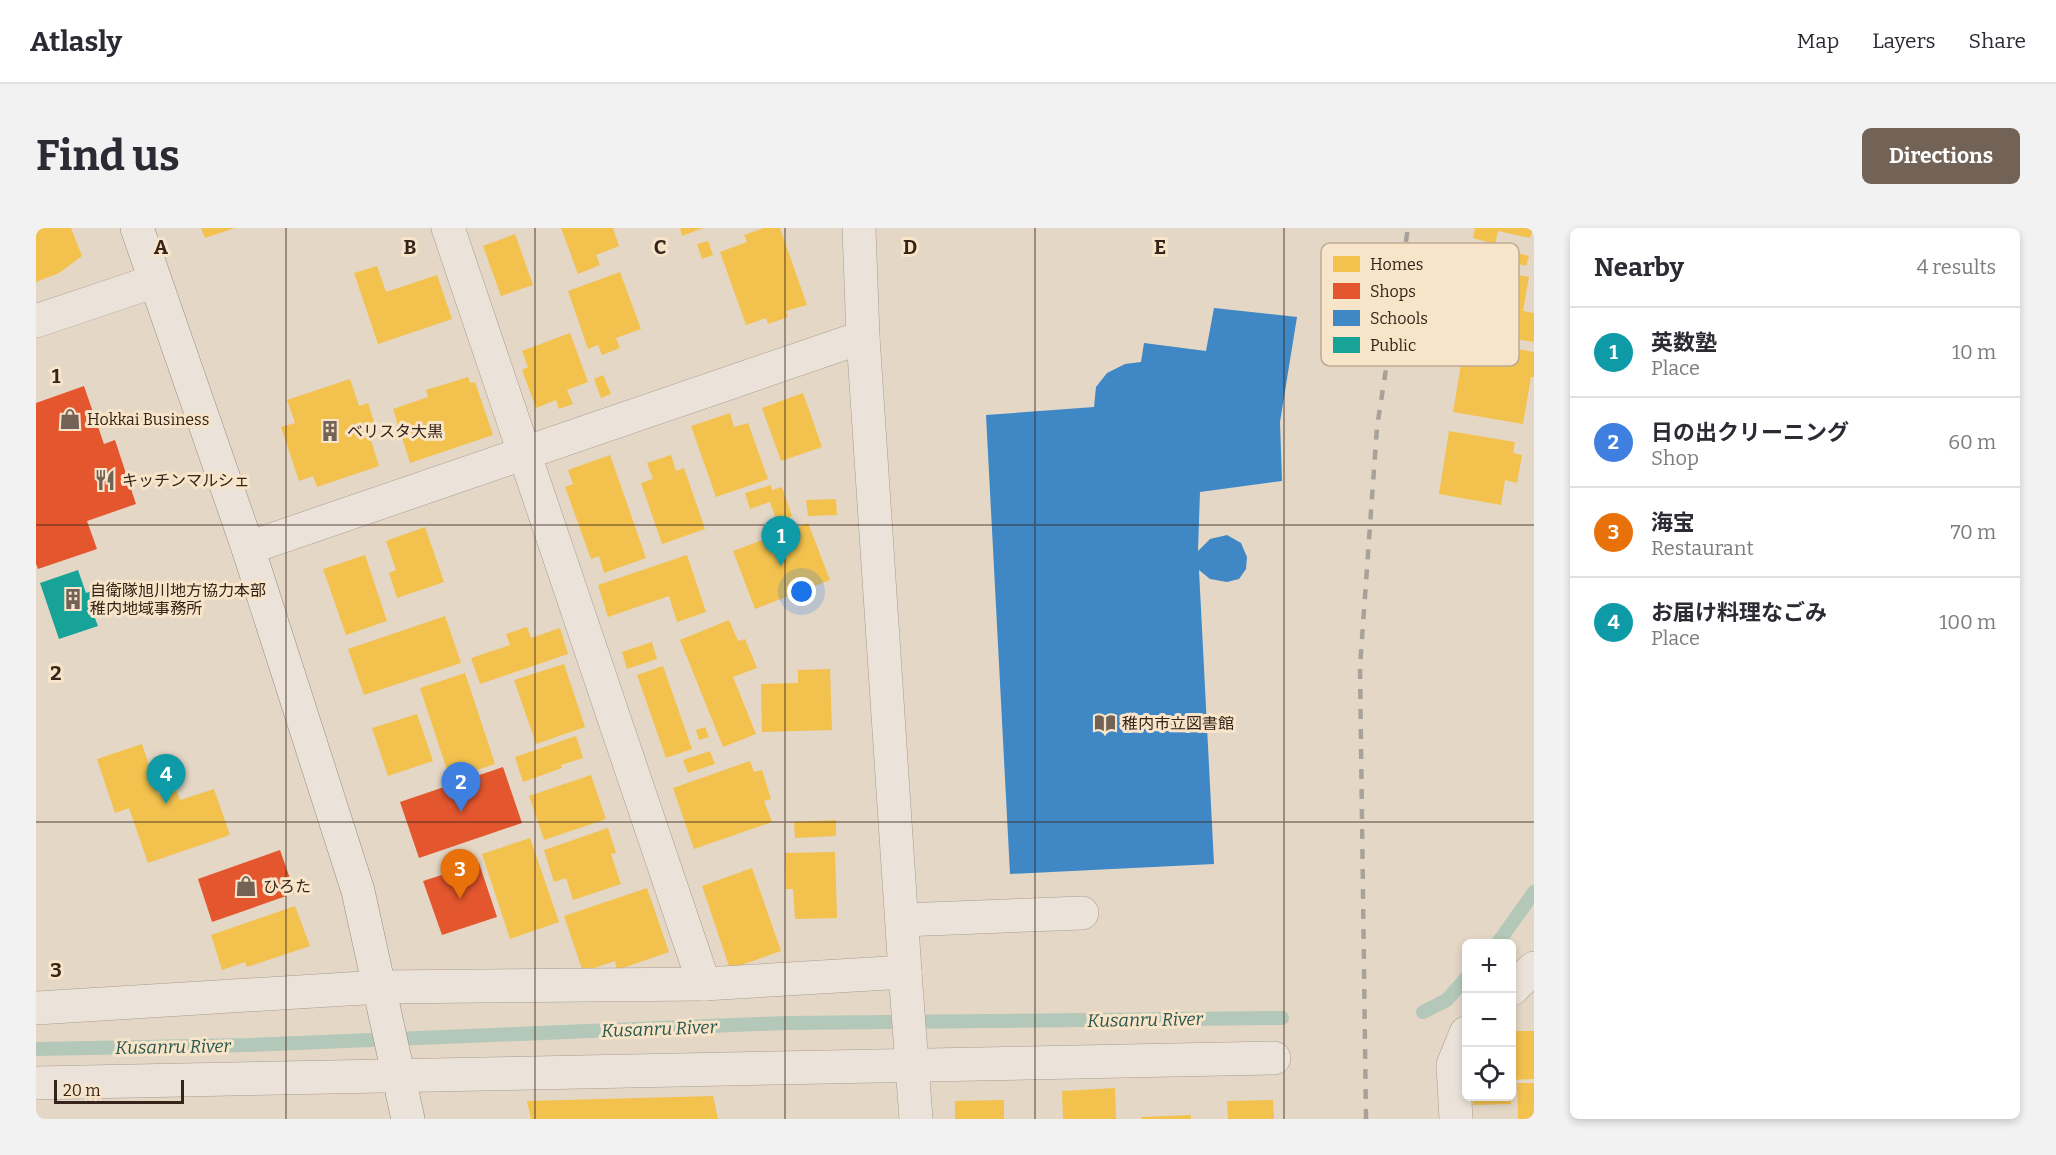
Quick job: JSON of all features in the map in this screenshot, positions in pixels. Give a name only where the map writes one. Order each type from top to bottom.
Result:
[{"type":"street","points":[[137,228],[248,548],[358,891],[408,1119]]},
{"type":"street","points":[[448,228],[704,984]]},
{"type":"street","points":[[859,228],[863,337],[916,1119]]},
{"type":"street","points":[[36,321],[154,281]]},
{"type":"street","points":[[248,548],[863,337]]},
{"type":"street","points":[[902,920],[1083,913]]},
{"type":"street","points":[[1516,985],[1534,968]]},
{"type":"street","points":[[36,1008],[382,998],[905,977]]},
{"type":"street","points":[[1456,1119],[1453,1065],[1462,1044]]},
{"type":"street","points":[[36,1083],[396,1066],[911,1055],[1274,1058]]},
{"type":"building: Homes","points":[[36,228],[71,228],[82,256],[59,273],[36,282]]},
{"type":"building: Homes","points":[[201,228],[235,228],[205,238]]},
{"type":"building: Homes","points":[[561,228],[613,228],[619,246],[596,255],[600,265],[578,274]]},
{"type":"building: Homes","points":[[680,228],[703,228],[682,236]]},
{"type":"building: Homes","points":[[764,228],[780,228],[807,305],[786,311],[788,317],[768,324],[766,318],[746,325],[720,252],[747,242],[744,235]]},
{"type":"building: Homes","points":[[1475,228],[1533,228],[1530,238],[1498,231],[1495,243],[1473,238]]},
{"type":"building: Homes","points":[[515,234],[533,285],[501,296],[483,246]]},
{"type":"building: Homes","points":[[708,241],[713,255],[702,259],[697,244]]},
{"type":"building: Homes","points":[[1519,254],[1529,256],[1526,266],[1519,264]]},
{"type":"building: Homes","points":[[377,266],[386,292],[437,275],[452,319],[378,344],[354,273]]},
{"type":"building: Homes","points":[[620,272],[641,329],[616,338],[620,348],[602,355],[598,345],[588,349],[568,291]]},
{"type":"building: Homes","points":[[1519,275],[1529,277],[1523,311],[1534,313],[1534,342],[1519,340]]},
{"type":"building: Homes","points":[[570,333],[588,382],[567,390],[573,404],[559,409],[556,400],[536,408],[522,370],[528,367],[522,351]]},
{"type":"building: Homes","points":[[1519,349],[1534,352],[1534,377],[1531,377],[1523,424],[1453,412],[1461,366],[1519,366]]},
{"type":"building: Homes","points":[[603,375],[611,394],[601,398],[594,379]]},
{"type":"building: Homes","points":[[468,377],[470,383],[475,382],[493,435],[410,463],[393,409],[428,397],[426,390]]},
{"type":"building: Homes","name":"ベリスタ大黒","points":[[350,379],[359,406],[368,403],[378,434],[370,437],[379,466],[317,487],[313,476],[299,481],[281,427],[295,423],[287,400]]},
{"type":"building: Homes","points":[[803,393],[822,447],[781,461],[762,408]]},
{"type":"building: Homes","points":[[730,413],[734,427],[748,423],[768,479],[716,497],[691,426]]},
{"type":"building: Homes","points":[[1449,431],[1515,442],[1513,453],[1522,455],[1517,483],[1505,480],[1501,505],[1439,494]]},
{"type":"building: Homes","points":[[610,455],[646,558],[604,573],[599,556],[591,559],[565,487],[573,484],[568,470]]},
{"type":"building: Homes","points":[[671,455],[676,471],[684,468],[705,529],[662,544],[641,483],[653,479],[647,463]]},
{"type":"building: Homes","points":[[771,485],[772,490],[782,487],[792,516],[777,522],[770,502],[750,509],[745,493]]},
{"type":"building: Homes","points":[[836,499],[837,515],[808,516],[806,500]]},
{"type":"building: Homes","points":[[808,523],[830,580],[755,609],[733,551]]},
{"type":"building: Homes","points":[[425,527],[444,582],[397,598],[389,573],[396,570],[386,541]]},
{"type":"building: Homes","points":[[365,555],[387,621],[346,635],[323,569]]},
{"type":"building: Homes","points":[[687,555],[706,612],[677,622],[669,596],[608,617],[598,585]]},
{"type":"building: Homes","points":[[445,616],[461,663],[364,695],[348,649]]},
{"type":"building: Homes","points":[[729,620],[738,641],[745,639],[757,668],[733,677],[756,734],[723,747],[680,640]]},
{"type":"building: Homes","points":[[527,627],[531,638],[560,628],[568,654],[480,684],[471,658],[510,645],[506,634]]},
{"type":"building: Homes","points":[[652,642],[657,659],[627,669],[622,652]]},
{"type":"building: Homes","points":[[564,664],[585,727],[536,744],[514,680]]},
{"type":"building: Homes","points":[[663,666],[692,749],[666,758],[637,675]]},
{"type":"building: Homes","points":[[830,669],[832,730],[762,732],[761,684],[798,683],[798,670]]},
{"type":"building: Homes","points":[[465,673],[495,764],[450,779],[420,688]]},
{"type":"building: Homes","points":[[417,714],[433,761],[388,776],[372,728]]},
{"type":"building: Homes","points":[[705,727],[709,737],[699,740],[696,730]]},
{"type":"building: Homes","points":[[576,736],[583,758],[523,782],[515,757]]},
{"type":"building: Homes","points":[[142,744],[159,795],[176,789],[180,800],[214,789],[230,835],[148,863],[129,808],[115,813],[97,759]]},
{"type":"building: Homes","points":[[710,751],[715,764],[688,773],[683,760]]},
{"type":"building: Homes","points":[[750,761],[754,772],[762,770],[771,799],[764,801],[772,822],[694,849],[673,788]]},
{"type":"building: Homes","points":[[591,775],[606,819],[544,840],[529,796]]},
{"type":"building: Homes","points":[[836,820],[836,836],[795,838],[794,822]]},
{"type":"building: Homes","points":[[608,828],[616,853],[611,854],[621,884],[573,900],[566,878],[554,882],[544,850]]},
{"type":"building: Homes","points":[[530,838],[559,922],[510,939],[482,854]]},
{"type":"building: Homes","points":[[835,852],[837,918],[795,919],[793,889],[786,889],[785,853]]},
{"type":"building: Homes","points":[[752,868],[781,951],[730,969],[702,886]]},
{"type":"building: Homes","points":[[647,888],[669,952],[617,970],[615,961],[583,972],[564,916]]},
{"type":"building: Homes","points":[[295,906],[310,946],[247,967],[245,962],[222,970],[211,935]]},
{"type":"building: Homes","points":[[1516,1031],[1534,1031],[1534,1079],[1516,1080]]},
{"type":"building: Homes","points":[[1517,1083],[1534,1083],[1534,1119],[1518,1119]]},
{"type":"building: Homes","points":[[1115,1088],[1116,1119],[1063,1119],[1062,1091]]},
{"type":"building: Homes","points":[[713,1096],[718,1119],[531,1119],[527,1101]]},
{"type":"building: Homes","points":[[1004,1100],[1004,1119],[955,1119],[955,1101]]},
{"type":"building: Homes","points":[[1273,1100],[1274,1119],[1228,1119],[1227,1101]]},
{"type":"building: Homes","points":[[1473,1101],[1511,1101],[1511,1104],[1473,1105]]},
{"type":"building: Homes","points":[[1191,1115],[1191,1119],[1142,1119],[1142,1117]]},
{"type":"building: Shops","points":[[84,386],[104,444],[115,440],[136,504],[87,521],[97,549],[38,569],[36,564],[36,403]]},
{"type":"building: Shops","points":[[503,767],[522,823],[419,858],[400,802]]},
{"type":"building: Shops","name":"ひろた","points":[[280,850],[295,893],[212,922],[198,879]]},
{"type":"building: Shops","points":[[479,863],[497,917],[442,935],[423,881]]},
{"type":"building: Schools","name":"稚内市立図書館","points":[[1214,308],[1297,317],[1280,422],[1282,481],[1200,492],[1198,551],[1210,539],[1227,535],[1241,543],[1247,557],[1246,569],[1239,579],[1227,582],[1210,579],[1199,570],[1214,864],[1010,874],[986,415],[1094,407],[1096,387],[1107,373],[1125,364],[1141,362],[1144,343],[1206,351]]},
{"type":"building: Public","name":"自衛隊旭川地方協力本部 稚内地域事務所","points":[[78,570],[86,593],[97,589],[102,605],[91,608],[98,626],[59,639],[40,583]]},
{"type":"waterway","name":"Kusanru River","points":[[1501,939],[1534,892]]},
{"type":"waterway","name":"Kusanru River","points":[[1423,1012],[1447,1000],[1462,983]]},
{"type":"waterway","name":"Kusanru River","points":[[36,1049],[249,1045],[785,1023],[1282,1018]]},
{"type":"railway","points":[[1406,243],[1408,228]]},
{"type":"railway","points":[[1366,1119],[1360,667],[1377,427],[1387,366]]},
{"type":"place","name":"Hokkai Business","points":[[70,419]]},
{"type":"place","name":"ベリスタ大黒","points":[[330,431]]},
{"type":"place","name":"キッチンマルシェ","points":[[105,480]]},
{"type":"place","name":"英数塾","points":[[781,566]]},
{"type":"place","name":"自衛隊旭川地方協力本部 稚内地域事務所","points":[[73,599]]},
{"type":"place","name":"稚内市立図書館","points":[[1105,723]]},
{"type":"place","name":"お届け料理なごみ","points":[[166,804]]},
{"type":"place","name":"日の出クリーニング","points":[[461,812]]},
{"type":"place","name":"ひろた","points":[[246,886]]},
{"type":"place","name":"海宝","points":[[460,899]]}]
